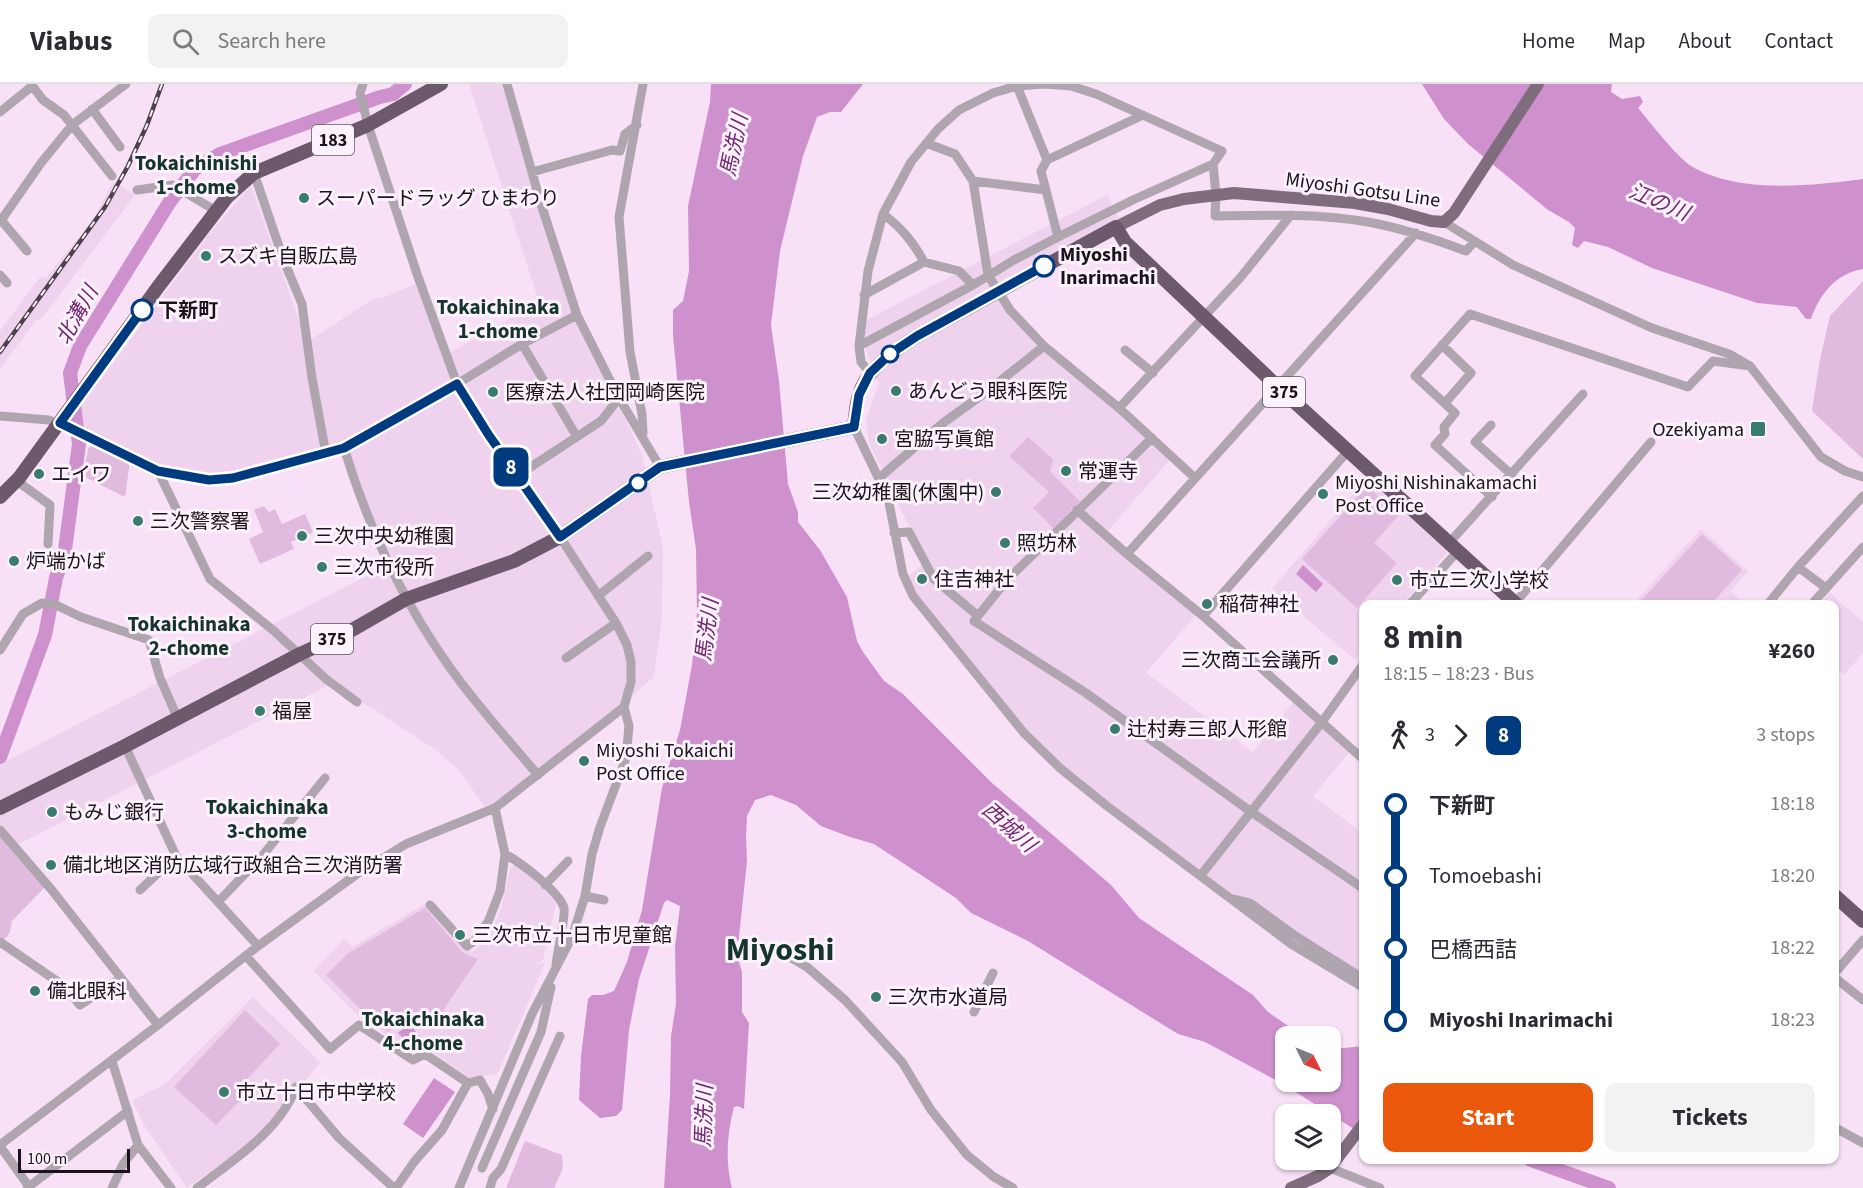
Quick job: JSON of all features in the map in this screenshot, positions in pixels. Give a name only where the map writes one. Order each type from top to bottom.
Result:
[{"type":"highway","name":"183","points":[[0,497],[17,480],[227,197],[254,173],[368,125],[441,84]]},
{"type":"highway","points":[[848,428],[859,395],[870,373],[890,354],[917,336],[1116,227]]},
{"type":"highway","name":"375","points":[[1116,227],[1125,242],[1277,386],[1512,600]]},
{"type":"highway","name":"375","points":[[0,808],[351,630],[406,599],[514,561],[560,537],[660,467],[848,428]]},
{"type":"highway","points":[[1839,899],[1863,921]]},
{"type":"main road","name":"Miyoshi Gotsu Line","points":[[1116,227],[1160,205],[1184,199],[1234,193],[1355,203],[1444,222],[1458,209],[1538,84]]},
{"type":"main road","points":[[1341,1153],[1359,1129]]},
{"type":"main road","points":[[1292,1188],[1318,1176],[1325,1170]]},
{"type":"street","points":[[27,251],[1,221],[41,163],[72,125],[126,84]]},
{"type":"street","points":[[507,84],[577,315],[618,398],[660,467]]},
{"type":"street","points":[[643,84],[619,217],[630,352],[642,414],[643,436]]},
{"type":"street","points":[[859,346],[1058,237],[1214,164],[1222,151],[1096,94],[1071,86],[1044,84],[1017,86],[993,93],[959,110],[926,143],[911,162],[883,214],[875,240],[864,295],[859,346],[861,362],[870,373]]},
{"type":"street","points":[[0,112],[31,86],[72,125],[112,176]]},
{"type":"street","points":[[1017,86],[1047,160]]},
{"type":"street","points":[[360,90],[368,125],[417,274],[457,384],[616,623],[627,645],[632,662],[624,707],[629,726],[626,758],[600,827],[592,854],[585,896],[572,937],[532,1014],[459,1188]]},
{"type":"street","points":[[92,110],[120,147]]},
{"type":"street","points":[[1058,237],[1041,171],[1047,160],[1143,115]]},
{"type":"street","points":[[532,172],[612,150],[620,151],[625,135],[636,125]]},
{"type":"street","points":[[926,143],[955,154],[973,181],[982,225],[988,275],[1010,310],[1044,346],[1119,408],[1195,478]]},
{"type":"street","points":[[1214,164],[1215,216],[1291,215],[1367,222],[1416,233],[1466,251],[1474,242]]},
{"type":"street","points":[[254,173],[284,261],[302,304],[312,378],[326,454]]},
{"type":"street","points":[[973,181],[1046,190]]},
{"type":"street","points":[[137,190],[173,185],[216,211]]},
{"type":"street","points":[[883,214],[899,226],[913,242],[924,262]]},
{"type":"street","points":[[1119,408],[1240,278],[1291,215]]},
{"type":"street","points":[[1444,222],[1513,265],[1652,328],[1729,354],[1750,366],[1821,457],[1845,471],[1863,477]]},
{"type":"street","points":[[1126,554],[1416,233]]},
{"type":"street","points":[[864,295],[924,262],[959,271],[973,285]]},
{"type":"street","points":[[0,275],[7,283]]},
{"type":"street","points":[[1492,497],[1435,445],[1445,434],[1444,427],[1455,413],[1415,376],[1470,314],[1688,387],[1713,361],[1750,366]]},
{"type":"street","points":[[0,416],[60,423],[158,471],[209,480],[233,478],[344,448],[522,344],[577,315]]},
{"type":"street","points":[[522,344],[577,436]]},
{"type":"street","points":[[1442,345],[1471,373],[1444,403]]},
{"type":"street","points":[[879,478],[943,423],[1044,346]]},
{"type":"street","points":[[1125,350],[1153,373]]},
{"type":"street","points":[[1413,600],[1492,497],[1583,394]]},
{"type":"street","points":[[517,476],[601,421],[618,398]]},
{"type":"street","points":[[1491,424],[1475,442],[1512,475]]},
{"type":"street","points":[[848,428],[862,446],[888,498],[903,574],[913,596],[1024,733],[1061,769],[1107,806],[1291,944],[1359,985]]},
{"type":"street","points":[[1152,438],[1006,581],[974,621],[1086,693],[1250,811],[1359,886]]},
{"type":"street","points":[[1519,600],[1651,442]]},
{"type":"street","points":[[344,448],[358,496],[406,599],[460,682],[538,775]]},
{"type":"street","points":[[1203,616],[1348,451]]},
{"type":"street","points":[[158,471],[210,579],[300,654],[326,679],[357,702]]},
{"type":"street","points":[[17,480],[50,505],[48,544]]},
{"type":"street","points":[[1772,600],[1798,567],[1863,496]]},
{"type":"street","points":[[1077,510],[1126,554],[1203,616],[1359,755]]},
{"type":"street","points":[[894,533],[909,531],[934,579],[977,615]]},
{"type":"street","points":[[1816,600],[1863,547]]},
{"type":"street","points":[[598,596],[648,556]]},
{"type":"street","points":[[1798,567],[1826,588]]},
{"type":"street","points":[[0,650],[23,614],[33,607],[50,604],[148,640],[160,678],[177,717]]},
{"type":"street","points":[[566,658],[616,623]]},
{"type":"street","points":[[1201,875],[1322,722],[1359,670]]},
{"type":"street","points":[[128,1111],[28,1188],[0,1146],[258,946],[357,874],[406,844],[495,808],[624,707]]},
{"type":"street","points":[[125,746],[176,856],[258,946]]},
{"type":"street","points":[[218,902],[263,855],[325,778]]},
{"type":"street","points":[[430,905],[467,946],[488,922],[500,891],[505,854],[495,808]]},
{"type":"street","points":[[0,830],[51,889],[158,1025]]},
{"type":"street","points":[[482,1168],[541,1032],[565,910],[560,900],[545,885],[518,861],[505,854]]},
{"type":"street","points":[[140,890],[176,856]]},
{"type":"street","points":[[545,885],[568,861]]},
{"type":"street","points":[[585,896],[604,900]]},
{"type":"street","points":[[1229,897],[1250,903],[1294,935],[1359,976]]},
{"type":"street","points":[[1839,970],[1863,939]]},
{"type":"street","points":[[0,942],[64,986],[80,1005],[121,978]]},
{"type":"street","points":[[783,953],[807,967],[845,1000],[902,1062],[931,1110],[967,1155],[994,1177],[1013,1188]]},
{"type":"street","points":[[246,956],[330,1049],[359,1026],[413,1060],[425,1054],[468,1083]]},
{"type":"street","points":[[974,1012],[993,973]]},
{"type":"street","points":[[1839,980],[1863,1000]]},
{"type":"street","points":[[490,1188],[501,1169],[560,1036]]},
{"type":"street","points":[[112,1061],[138,1145],[171,1188]]},
{"type":"street","points":[[197,1188],[260,1140],[292,1098],[296,1087],[339,1138],[395,1188],[414,1162],[442,1131],[468,1083],[480,1080],[493,1109]]},
{"type":"street","points":[[1839,1130],[1863,1143]]},
{"type":"street","points":[[112,1188],[123,1164],[138,1145]]},
{"type":"street","points":[[1341,1167],[1380,1188]]},
{"type":"shaded area","points":[[469,84],[506,84],[575,314],[642,454],[663,548],[662,617],[654,677],[509,799],[487,810],[458,769],[436,750],[333,683],[15,846],[0,859],[0,764],[388,565],[342,450],[209,479],[170,469],[85,431],[81,406],[209,234],[251,186],[307,342],[373,299],[388,296],[419,282],[446,355],[539,302]]},
{"type":"shaded area","points":[[113,182],[135,195],[42,318],[36,320],[0,369],[0,331],[40,277],[46,277],[91,223]]},
{"type":"shaded area","points":[[1107,195],[1123,225],[999,292],[1028,327],[1173,456],[1106,533],[1198,612],[1146,673],[1253,752],[1296,699],[1351,750],[1313,796],[1359,830],[1359,976],[1245,909],[1050,760],[904,579],[926,562],[869,442],[866,420],[879,383],[857,325]]},
{"type":"shaded area","points":[[1863,281],[1863,459],[1812,411],[1820,359],[1830,316]]},
{"type":"shaded area","points":[[1028,437],[1053,459],[1050,472],[1080,501],[1053,528],[1033,508],[1049,492],[1009,456]]},
{"type":"shaded area","points":[[91,446],[130,461],[125,497],[83,476],[88,449]]},
{"type":"shaded area","points":[[1369,475],[1450,549],[1405,600],[1359,600],[1359,655],[1355,660],[1272,589]]},
{"type":"shaded area","points":[[1367,486],[1399,515],[1374,543],[1397,563],[1364,600],[1359,600],[1357,608],[1302,559]]},
{"type":"shaded area","points":[[264,506],[269,512],[275,509],[282,524],[305,514],[313,532],[291,542],[294,549],[260,564],[249,539],[263,532],[254,510]]},
{"type":"shaded area","points":[[1701,529],[1748,571],[1730,591],[1740,600],[1637,600]]},
{"type":"shaded area","points":[[1702,534],[1742,570],[1715,600],[1642,600]]},
{"type":"shaded area","points":[[1830,593],[1838,600],[1824,600]]},
{"type":"shaded area","points":[[1839,601],[1863,622],[1863,653],[1844,675],[1839,670]]},
{"type":"shaded area","points":[[2,836],[45,887],[12,921],[10,932],[4,940],[0,937],[0,838]]},
{"type":"shaded area","points":[[516,864],[552,897],[556,904],[543,960],[536,965],[545,963],[498,1073],[470,1078],[430,1050],[421,1058],[367,1020],[361,1019],[314,971],[344,939],[352,947],[428,902],[472,952],[488,939],[501,909],[510,869]]},
{"type":"shaded area","points":[[425,908],[463,953],[478,959],[431,1028],[412,1011],[388,1032],[365,1014],[326,975],[347,954]]},
{"type":"shaded area","name":"市立十日市中学校","points":[[253,997],[320,1062],[266,1132],[187,1188],[144,1125],[132,1100],[164,1085]]},
{"type":"shaded area","points":[[245,1010],[280,1044],[246,1080],[253,1087],[216,1125],[174,1087]]},
{"type":"shaded area","points":[[525,1141],[562,1155],[563,1168],[554,1188],[506,1188]]},
{"type":"water","name":"馬洗川","points":[[711,84],[863,84],[841,112],[830,112],[817,117],[803,156],[780,251],[771,325],[779,381],[788,484],[798,512],[798,522],[820,550],[847,597],[857,641],[884,681],[903,694],[992,783],[1111,885],[1139,918],[1253,995],[1268,1012],[1288,1026],[1275,1026],[1275,1080],[1205,1042],[1178,1034],[1028,941],[971,913],[956,898],[874,844],[821,826],[796,805],[771,795],[755,800],[747,816],[747,861],[737,956],[742,972],[742,1012],[749,1023],[744,1109],[734,1107],[728,1137],[728,1168],[732,1188],[664,1188],[671,1036],[676,1004],[675,947],[680,906],[667,900],[664,903],[639,979],[629,1030],[622,1110],[616,1116],[600,1118],[579,1100],[581,1056],[588,999],[592,995],[603,995],[614,991],[627,962],[642,910],[662,788],[680,730],[692,665],[697,613],[696,549],[689,502],[673,336],[673,310],[683,301],[689,271],[688,206],[710,102]]},
{"type":"water","name":"江の川","points":[[1422,84],[1612,84],[1611,92],[1622,99],[1640,96],[1643,102],[1638,108],[1671,147],[1691,166],[1710,175],[1730,181],[1775,186],[1863,179],[1863,269],[1845,275],[1830,286],[1814,310],[1811,319],[1806,319],[1797,307],[1757,303],[1652,268],[1608,247],[1584,241],[1578,248],[1572,245],[1575,228],[1548,210],[1468,144],[1444,119]]},
{"type":"water","points":[[1303,565],[1323,584],[1316,592],[1296,574]]},
{"type":"water","points":[[409,1024],[427,1044],[417,1053],[398,1033]]},
{"type":"water","points":[[1359,1046],[1359,1122],[1354,1129],[1341,1121],[1341,1104],[1315,1104],[1296,1092],[1341,1092],[1341,1048]]},
{"type":"water","points":[[434,1078],[455,1092],[423,1138],[403,1124]]},
{"type":"waterway","name":"北溝川","points":[[0,757],[45,635],[56,578],[65,550],[79,444],[70,373],[80,346],[169,203],[195,169],[220,154],[393,94],[405,84]]},
{"type":"waterway","name":"西城川","points":[[1542,1164],[1609,1188]]},
{"type":"railway","points":[[0,352],[105,207],[128,166],[147,125],[162,84]]},
{"type":"bus line","name":"8","points":[[142,310],[60,423],[158,471],[209,480],[233,478],[344,448],[457,384],[488,434],[560,537],[660,467],[854,427],[859,395],[870,373],[890,354],[917,336],[1044,266]]},
{"type":"place","name":"スーパードラッグ ひまわり","points":[[304,198]]},
{"type":"place","name":"スズキ自販広島","points":[[206,256]]},
{"type":"place","name":"Miyoshi Inarimachi","points":[[1044,266]]},
{"type":"place","name":"下新町","points":[[142,310]]},
{"type":"place","name":"あんどう眼科医院","points":[[896,391]]},
{"type":"place","name":"医療法人社団岡崎医院","points":[[493,392]]},
{"type":"place","name":"Ozekiyama","points":[[1758,429]]},
{"type":"place","name":"宮脇写眞館","points":[[882,439]]},
{"type":"place","name":"常運寺","points":[[1066,471]]},
{"type":"place","name":"エイワ","points":[[39,474]]},
{"type":"place","name":"三次幼稚園(休園中)","points":[[996,492]]},
{"type":"place","name":"Miyoshi Nishinakamachi Post Office","points":[[1323,494]]},
{"type":"place","name":"三次警察署","points":[[138,521]]},
{"type":"place","name":"三次中央幼稚園","points":[[302,536]]},
{"type":"place","name":"照坊林","points":[[1005,543]]},
{"type":"place","name":"炉端かば","points":[[14,561]]},
{"type":"place","name":"三次市役所","points":[[322,567]]},
{"type":"place","name":"住吉神社","points":[[922,579]]},
{"type":"place","name":"市立三次小学校","points":[[1397,580]]},
{"type":"place","name":"稲荷神社","points":[[1207,604]]},
{"type":"place","name":"三次商工会議所","points":[[1333,660]]},
{"type":"place","name":"福屋","points":[[260,711]]},
{"type":"place","name":"辻村寿三郎人形館","points":[[1115,729]]},
{"type":"place","name":"Miyoshi Tokaichi Post Office","points":[[584,761]]},
{"type":"place","name":"もみじ銀行","points":[[52,812]]},
{"type":"place","name":"備北地区消防広域行政組合三次消防署","points":[[51,865]]},
{"type":"place","name":"三次市立十日市児童館","points":[[460,935]]},
{"type":"place","name":"備北眼科","points":[[35,991]]},
{"type":"place","name":"三次市水道局","points":[[876,997]]},
{"type":"place","name":"市立十日市中学校","points":[[224,1092]]},
{"type":"district","name":"Tokaichinishi 1-chome","points":[[196,175]]},
{"type":"district","name":"Tokaichinaka 1-chome","points":[[498,319]]},
{"type":"district","name":"Tokaichinaka 2-chome","points":[[189,636]]},
{"type":"district","name":"Tokaichinaka 3-chome","points":[[267,819]]},
{"type":"district","name":"Miyoshi","points":[[780,949]]},
{"type":"district","name":"Tokaichinaka 4-chome","points":[[423,1031]]}]
